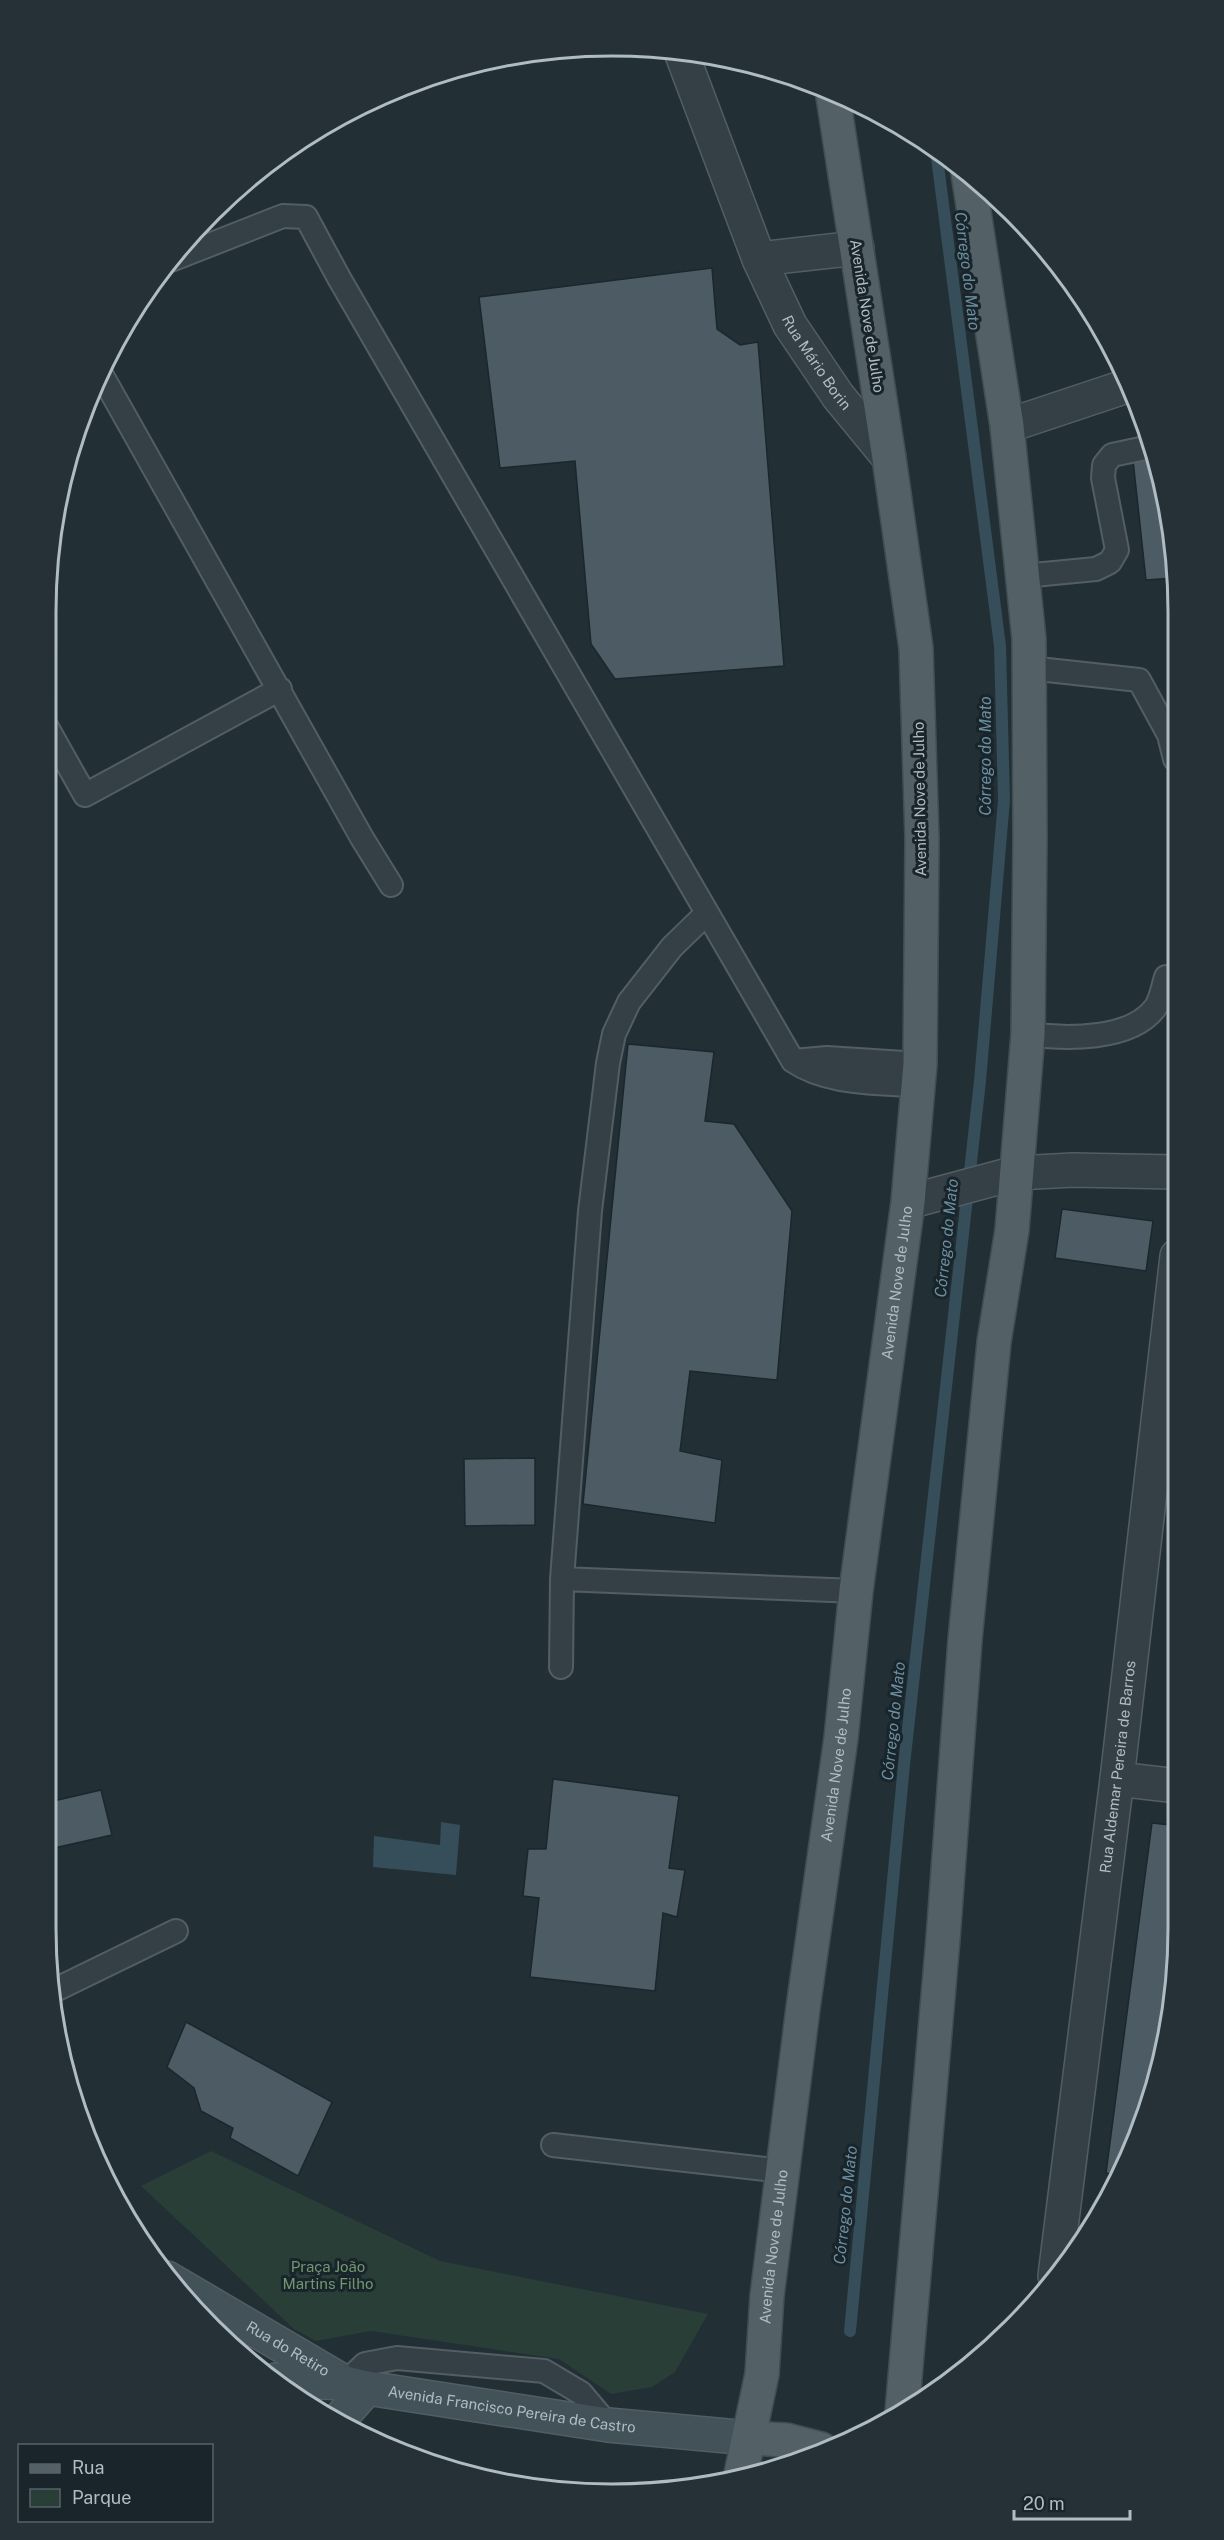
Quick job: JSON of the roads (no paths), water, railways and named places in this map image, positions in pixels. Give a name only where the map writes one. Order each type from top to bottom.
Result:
[{"type":"main road","name":"Avenida Nove de Julho","points":[[742,2469],[762,2374],[767,2296],[803,2008],[841,1738],[856,1591],[908,1202],[920,1075],[922,839],[916,648],[890,458],[834,102]]},
{"type":"main road","points":[[903,2402],[943,1939],[966,1628],[994,1342],[1012,1230],[1011,1175],[1028,1034],[1029,668],[1023,576],[1007,426],[970,186]]},
{"type":"main road","name":"Rua do Retiro","points":[[191,2292],[356,2386]]},
{"type":"main road","name":"Avenida Francisco Pereira de Castro","points":[[289,2381],[356,2386],[608,2425],[749,2438]]},
{"type":"main road","points":[[342,2414],[356,2386]]},
{"type":"main road","points":[[749,2438],[786,2440],[812,2447]]},
{"type":"street","name":"Rua Mário Borin","points":[[684,60],[759,259],[789,325],[838,396],[890,458]]},
{"type":"street","points":[[759,259],[857,248]]},
{"type":"street","points":[[1007,426],[1121,388]]},
{"type":"street","points":[[908,1202],[950,1193],[1011,1175],[1073,1170],[1168,1172]]},
{"type":"street","name":"Rua Aldemar Pereira de Barros","points":[[1055,2265],[1117,1779],[1168,1334]]},
{"type":"street","points":[[1117,1779],[1168,1785]]},
{"type":"lane","points":[[186,254],[283,216],[306,217],[339,278],[793,1061],[827,1058],[920,1075]]},
{"type":"lane","points":[[106,382],[362,838],[391,885]]},
{"type":"lane","points":[[1023,576],[1096,569],[1110,562],[1117,550],[1103,478],[1104,465],[1112,455],[1144,448]]},
{"type":"lane","points":[[1029,668],[1139,680],[1168,733]]},
{"type":"lane","points":[[56,744],[85,795],[280,689]]},
{"type":"lane","points":[[561,1667],[562,1579],[590,1211],[608,1063],[614,1034],[629,1002],[672,947],[707,913]]},
{"type":"lane","points":[[1028,1034],[1059,1038],[1128,1030],[1156,1007],[1166,977],[1168,977]]},
{"type":"lane","points":[[562,1579],[856,1591]]},
{"type":"lane","points":[[59,1988],[176,1931]]},
{"type":"lane","points":[[553,2145],[783,2171]]},
{"type":"lane","points":[[356,2386],[365,2364],[398,2358],[544,2371],[581,2394],[608,2425]]},
{"type":"water","points":[[441,1822],[460,1825],[456,1875],[373,1867],[374,1836],[440,1845]]},
{"type":"waterway","name":"Córrego do Mato","points":[[850,2331],[904,1765],[980,1081],[1004,800],[1000,646],[937,160]]},
{"type":"park label","name":"Praça João Martins Filho","points":[[328,2276]]}]
